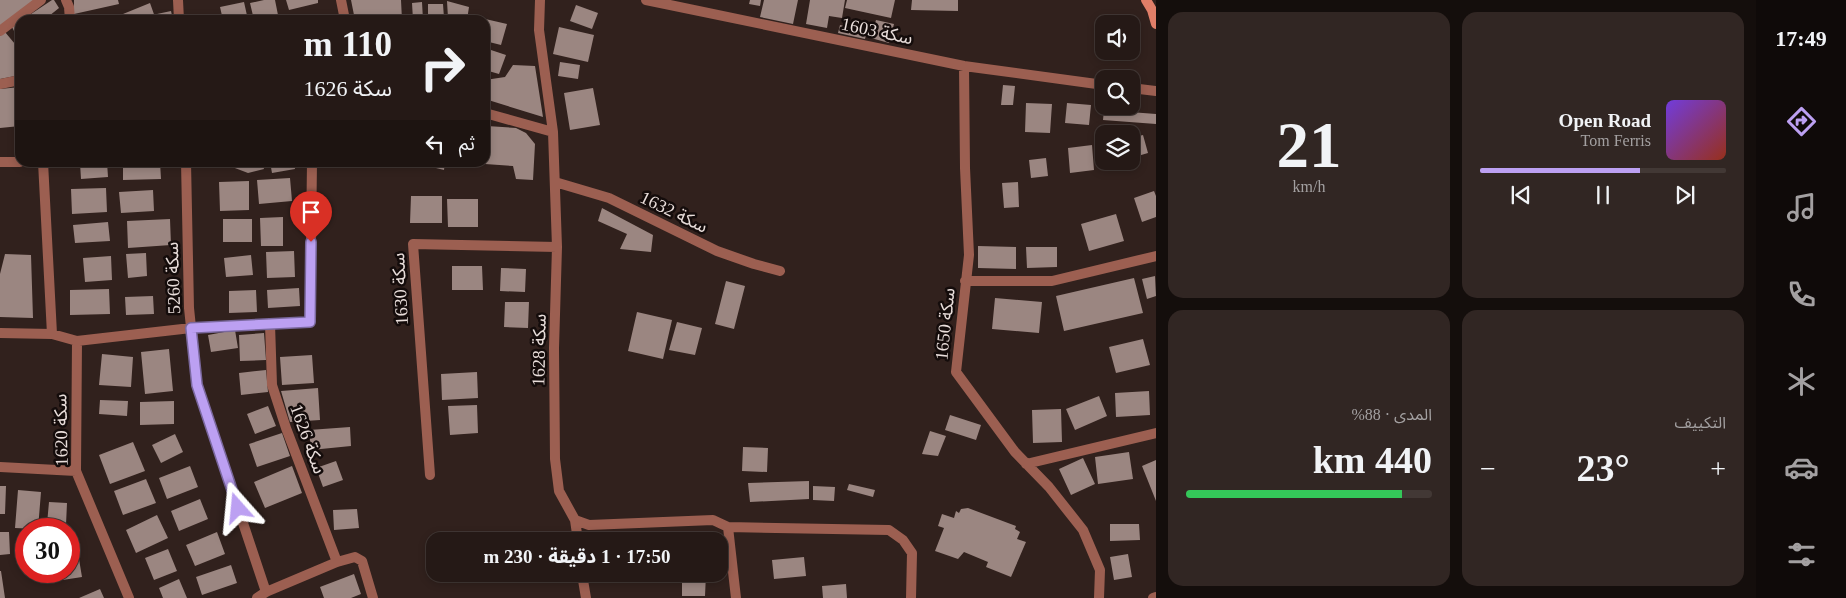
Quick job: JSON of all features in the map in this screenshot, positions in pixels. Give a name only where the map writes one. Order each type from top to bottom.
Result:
[{"type":"street","points":[[21,15],[41,0]]},
{"type":"street","points":[[66,0],[70,15]]},
{"type":"street","points":[[178,0],[179,15]]},
{"type":"street","points":[[341,0],[345,15]]},
{"type":"street","name":"سكة 1628","points":[[540,0],[539,30],[553,132],[557,247],[554,348],[554,459],[559,491],[575,520]]},
{"type":"street","name":"سكة 1603","points":[[646,0],[964,66],[1095,84]]},
{"type":"street","points":[[1146,0],[1152,10],[1156,24]]},
{"type":"street","points":[[0,31],[15,20]]},
{"type":"street","name":"سكة 1650","points":[[964,66],[968,255],[956,372],[1015,452],[1049,486],[1084,530],[1100,570],[1099,598]]},
{"type":"street","points":[[0,84],[15,81]]},
{"type":"street","points":[[1140,89],[1156,91]]},
{"type":"street","points":[[490,115],[553,132]]},
{"type":"street","points":[[0,162],[15,162]]},
{"type":"street","points":[[43,167],[52,334]]},
{"type":"street","name":"سكة 5260","points":[[186,167],[189,308],[197,385],[261,595]]},
{"type":"street","points":[[0,333],[52,334],[77,341],[191,328],[310,322],[312,167]]},
{"type":"street","name":"سكة 1632","points":[[554,182],[609,198],[717,251],[780,271]]},
{"type":"street","name":"سكة 1630","points":[[430,475],[413,244],[557,247]]},
{"type":"street","points":[[965,282],[1052,281],[1156,256]]},
{"type":"street","name":"سكة 1626","points":[[270,324],[272,385],[286,428],[337,562]]},
{"type":"street","name":"سكة 1620","points":[[77,341],[76,471],[129,598]]},
{"type":"street","points":[[1026,464],[1156,433]]},
{"type":"street","points":[[0,467],[76,471]]},
{"type":"street","points":[[577,532],[575,520],[589,525],[713,520],[728,528],[889,530],[903,540],[912,553],[911,598]]},
{"type":"street","points":[[728,528],[732,547],[736,598]]},
{"type":"street","points":[[261,595],[337,562],[355,557],[362,561],[373,598]]},
{"type":"street","points":[[583,582],[586,598]]},
{"type":"building","points":[[0,0],[34,0],[15,15],[0,27]]},
{"type":"building","points":[[52,0],[54,0],[59,8],[50,15],[30,15]]},
{"type":"building","points":[[74,0],[118,0],[119,4],[74,14]]},
{"type":"building","points":[[275,0],[278,15],[253,15],[250,3]]},
{"type":"building","points":[[286,0],[318,0],[318,3],[289,10]]},
{"type":"building","points":[[351,0],[401,0],[402,15],[354,15]]},
{"type":"building","points":[[750,0],[761,0],[760,6],[749,4]]},
{"type":"building","points":[[764,0],[798,0],[793,24],[760,17]]},
{"type":"building","points":[[810,0],[845,0],[842,18],[829,16],[827,28],[806,24]]},
{"type":"building","points":[[847,0],[895,0],[891,18],[845,8]]},
{"type":"building","points":[[912,0],[958,0],[958,11],[911,10]]},
{"type":"building","points":[[447,1],[469,7],[468,15],[448,15]]},
{"type":"building","points":[[244,2],[247,15],[222,15],[220,7]]},
{"type":"building","points":[[422,2],[423,15],[413,15],[412,3]]},
{"type":"building","points":[[150,3],[154,15],[123,15]]},
{"type":"building","points":[[428,4],[443,4],[444,15],[428,15]]},
{"type":"building","points":[[576,5],[598,13],[592,29],[570,21]]},
{"type":"building","points":[[171,11],[172,15],[157,15]]},
{"type":"building","points":[[490,20],[507,24],[501,45],[490,42]]},
{"type":"building","points":[[876,20],[894,24],[889,43],[871,38]]},
{"type":"building","points":[[840,25],[867,31],[865,39],[838,33]]},
{"type":"building","points":[[559,27],[594,35],[588,62],[553,54]]},
{"type":"building","points":[[5,32],[15,44],[15,76],[0,79],[0,36]]},
{"type":"building","points":[[490,50],[506,55],[499,74],[490,71]]},
{"type":"building","points":[[560,62],[580,65],[578,79],[558,76]]},
{"type":"building","points":[[513,65],[535,66],[543,117],[490,101],[490,79],[505,77]]},
{"type":"building","points":[[1003,85],[1015,86],[1013,105],[1001,105]]},
{"type":"building","points":[[15,88],[15,126],[0,128],[0,89]]},
{"type":"building","points":[[593,88],[600,125],[570,130],[564,93]]},
{"type":"building","points":[[1026,103],[1052,104],[1050,133],[1025,132]]},
{"type":"building","points":[[1067,103],[1091,105],[1089,125],[1065,123]]},
{"type":"building","points":[[1140,113],[1156,114],[1156,124],[1103,120],[1104,115],[1140,115]]},
{"type":"building","points":[[490,126],[516,128],[526,133],[535,144],[533,180],[516,179],[513,166],[490,164]]},
{"type":"building","points":[[1143,135],[1148,153],[1140,155],[1140,136]]},
{"type":"building","points":[[1092,145],[1094,170],[1070,173],[1068,148]]},
{"type":"building","points":[[1046,158],[1048,176],[1031,178],[1029,160]]},
{"type":"building","points":[[80,167],[107,167],[108,177],[81,179]]},
{"type":"building","points":[[123,167],[160,167],[161,179],[123,180]]},
{"type":"building","points":[[232,167],[263,167],[264,169],[248,173]]},
{"type":"building","points":[[271,167],[295,167],[295,169],[272,173]]},
{"type":"building","points":[[432,167],[444,167],[444,170]]},
{"type":"building","points":[[290,178],[292,201],[259,204],[257,180]]},
{"type":"building","points":[[249,181],[249,210],[220,211],[219,182]]},
{"type":"building","points":[[1018,182],[1019,207],[1004,208],[1002,183]]},
{"type":"building","points":[[106,188],[107,212],[72,214],[71,189]]},
{"type":"building","points":[[153,190],[154,211],[121,213],[119,192]]},
{"type":"building","points":[[1154,191],[1156,196],[1156,217],[1142,222],[1134,198]]},
{"type":"building","points":[[411,196],[442,196],[442,223],[410,223]]},
{"type":"building","points":[[447,199],[478,199],[478,227],[448,227]]},
{"type":"building","points":[[602,208],[653,235],[651,252],[620,249],[627,234],[598,221]]},
{"type":"building","points":[[1116,214],[1124,241],[1089,251],[1081,224]]},
{"type":"building","points":[[283,217],[283,246],[261,246],[260,218]]},
{"type":"building","points":[[170,219],[171,245],[128,248],[127,221]]},
{"type":"building","points":[[223,219],[252,219],[252,242],[223,242]]},
{"type":"building","points":[[108,222],[110,241],[75,243],[73,225]]},
{"type":"building","points":[[978,246],[1016,247],[1016,269],[978,268]]},
{"type":"building","points":[[1026,247],[1057,247],[1057,267],[1027,268]]},
{"type":"building","points":[[294,251],[295,277],[267,278],[266,252]]},
{"type":"building","points":[[146,253],[147,276],[128,278],[126,254]]},
{"type":"building","points":[[5,254],[31,255],[33,318],[0,317],[0,274]]},
{"type":"building","points":[[251,255],[253,275],[226,277],[224,258]]},
{"type":"building","points":[[111,256],[112,280],[85,282],[83,258]]},
{"type":"building","points":[[452,266],[482,266],[483,290],[452,290]]},
{"type":"building","points":[[501,268],[526,269],[525,292],[500,291]]},
{"type":"building","points":[[1155,276],[1156,296],[1147,299],[1142,279]]},
{"type":"building","points":[[1134,278],[1143,313],[1064,331],[1056,296]]},
{"type":"building","points":[[726,281],[745,286],[734,329],[715,324]]},
{"type":"building","points":[[299,288],[300,306],[268,308],[267,290]]},
{"type":"building","points":[[109,289],[110,314],[70,315],[70,290]]},
{"type":"building","points":[[256,290],[257,312],[229,313],[229,291]]},
{"type":"building","points":[[153,296],[154,314],[126,315],[125,297]]},
{"type":"building","points":[[995,298],[1042,302],[1039,333],[992,329]]},
{"type":"building","points":[[505,302],[529,302],[528,328],[504,327]]},
{"type":"building","points":[[637,312],[672,320],[663,359],[628,351]]},
{"type":"building","points":[[677,322],[702,328],[695,355],[669,350]]},
{"type":"building","points":[[235,330],[238,348],[211,352],[208,335]]},
{"type":"building","points":[[264,333],[266,360],[240,361],[239,335]]},
{"type":"building","points":[[1143,339],[1150,365],[1116,373],[1109,347]]},
{"type":"building","points":[[169,349],[173,391],[145,394],[141,352]]},
{"type":"building","points":[[102,354],[133,357],[131,387],[99,385]]},
{"type":"building","points":[[312,355],[314,383],[282,385],[280,357]]},
{"type":"building","points":[[266,370],[268,392],[241,395],[239,373]]},
{"type":"building","points":[[477,372],[478,398],[442,400],[441,374]]},
{"type":"building","points":[[318,388],[320,420],[290,422],[281,391]]},
{"type":"building","points":[[1149,391],[1150,415],[1116,417],[1115,393]]},
{"type":"building","points":[[1099,396],[1107,416],[1075,430],[1066,409]]},
{"type":"building","points":[[100,400],[128,401],[127,416],[99,414]]},
{"type":"building","points":[[174,401],[174,424],[140,425],[140,402]]},
{"type":"building","points":[[477,405],[478,433],[450,435],[448,406]]},
{"type":"building","points":[[268,406],[276,426],[255,434],[247,414]]},
{"type":"building","points":[[1061,409],[1062,442],[1033,443],[1032,410]]},
{"type":"building","points":[[950,415],[981,425],[976,440],[945,430]]},
{"type":"building","points":[[350,427],[351,446],[311,450],[309,430]]},
{"type":"building","points":[[930,431],[946,436],[938,456],[922,454]]},
{"type":"building","points":[[282,433],[290,456],[257,467],[249,444]]},
{"type":"building","points":[[175,434],[183,452],[161,463],[152,445]]},
{"type":"building","points":[[133,442],[145,471],[110,484],[99,455]]},
{"type":"building","points":[[743,447],[768,448],[767,472],[742,471]]},
{"type":"building","points":[[1129,452],[1133,479],[1098,484],[1095,457]]},
{"type":"building","points":[[1083,458],[1095,484],[1071,495],[1059,469]]},
{"type":"building","points":[[1156,460],[1156,501],[1142,466]]},
{"type":"building","points":[[336,461],[343,480],[323,487],[316,468]]},
{"type":"building","points":[[190,466],[198,487],[167,499],[159,478]]},
{"type":"building","points":[[292,466],[302,493],[265,508],[254,482]]},
{"type":"building","points":[[146,479],[156,503],[123,515],[114,491]]},
{"type":"building","points":[[809,481],[809,499],[750,502],[748,483]]},
{"type":"building","points":[[849,484],[875,490],[873,497],[847,490]]},
{"type":"building","points":[[0,486],[6,486],[5,514],[0,514]]},
{"type":"building","points":[[813,486],[835,487],[834,501],[813,500]]},
{"type":"building","points":[[18,490],[41,492],[39,518],[16,518]]},
{"type":"building","points":[[200,499],[208,519],[179,531],[171,511]]},
{"type":"building","points":[[49,502],[67,503],[66,518],[48,518]]},
{"type":"building","points":[[968,508],[1016,526],[1015,529],[1020,532],[1017,539],[1026,542],[1011,577],[986,567],[988,562],[964,552],[958,559],[935,551],[944,528],[938,526],[942,514],[954,518],[956,511],[959,513],[961,509]]},
{"type":"building","points":[[357,509],[359,528],[334,530],[333,510]]},
{"type":"building","points":[[157,515],[168,538],[136,553],[126,530]]},
{"type":"building","points":[[1110,524],[1139,524],[1140,540],[1110,541]]},
{"type":"building","points":[[0,532],[9,532],[10,554],[0,555]]},
{"type":"building","points":[[217,532],[225,554],[195,566],[186,545]]},
{"type":"building","points":[[168,549],[177,571],[154,580],[145,558]]},
{"type":"building","points":[[1128,554],[1132,577],[1114,580],[1110,557]]},
{"type":"building","points":[[804,557],[806,576],[774,579],[772,560]]},
{"type":"building","points":[[231,565],[237,583],[202,595],[196,577]]},
{"type":"building","points":[[1,571],[5,598],[0,598]]},
{"type":"building","points":[[354,574],[361,594],[351,598],[324,598],[320,587]]},
{"type":"building","points":[[179,579],[187,598],[163,598],[159,588]]},
{"type":"building","points":[[682,582],[706,582],[705,596],[682,596]]},
{"type":"building","points":[[846,584],[847,598],[823,598],[822,586]]},
{"type":"building","points":[[100,589],[104,598],[79,598]]},
{"type":"route","points":[[238,508],[197,385],[191,328],[310,322],[311,242]]}]
